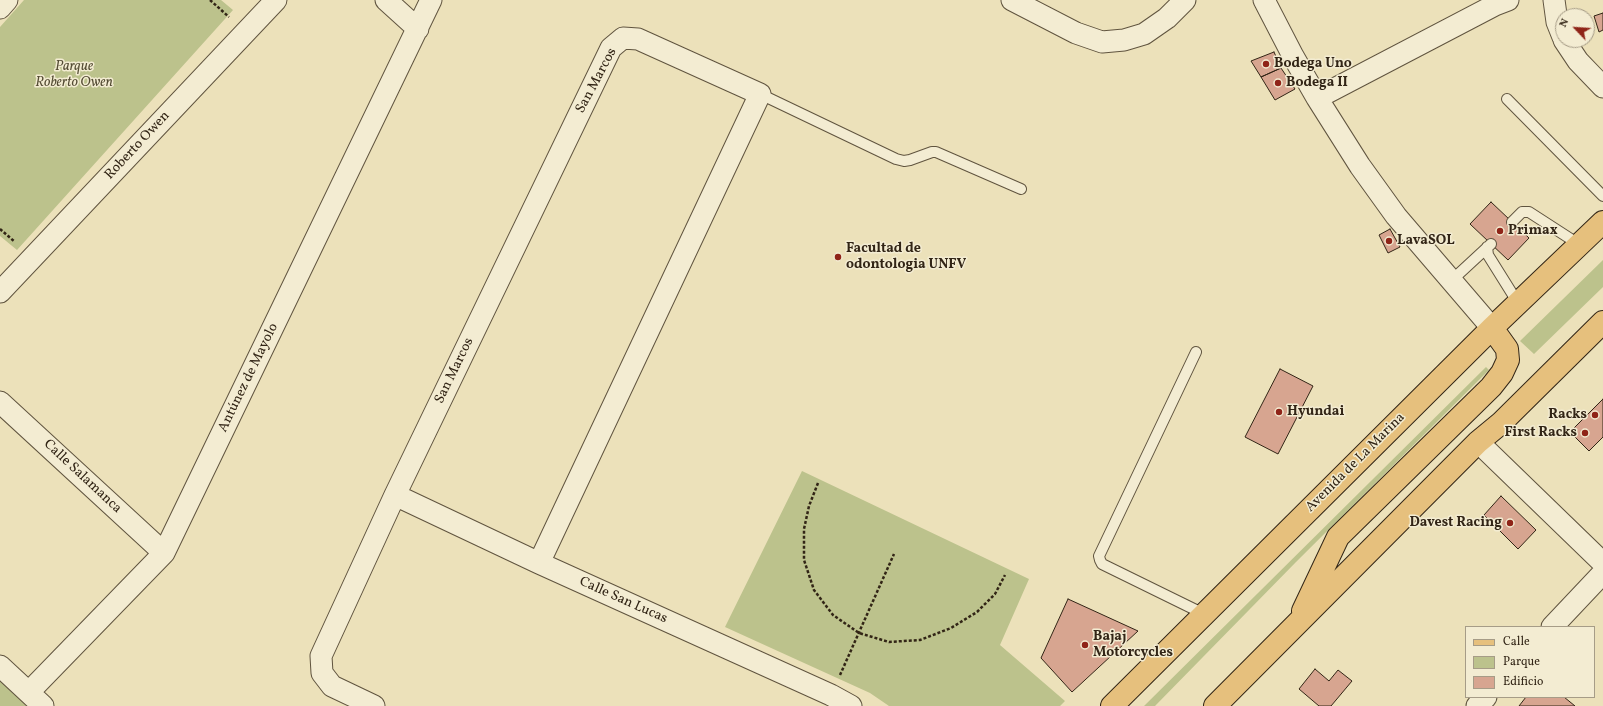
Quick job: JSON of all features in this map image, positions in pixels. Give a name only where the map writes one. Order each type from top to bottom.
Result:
[{"type":"main road","name":"Avenida de La Marina","points":[[1112,706],[1492,328],[1603,222]]},
{"type":"main road","points":[[1215,706],[1478,442],[1501,422],[1603,322]]},
{"type":"main road","points":[[1295,626],[1338,537],[1485,392],[1502,373],[1508,360],[1507,348],[1492,328]]},
{"type":"street","points":[[0,8],[7,0]]},
{"type":"street","name":"Roberto Owen","points":[[0,292],[276,0]]},
{"type":"street","points":[[386,0],[418,29]]},
{"type":"street","name":"Antúnez de Mayolo","points":[[36,699],[164,553],[431,0]]},
{"type":"street","points":[[1012,0],[1076,33],[1102,42],[1124,40],[1144,34],[1167,18],[1185,0]]},
{"type":"street","points":[[1264,0],[1317,98],[1360,166],[1396,216],[1492,328]]},
{"type":"street","points":[[1317,98],[1495,5],[1508,0]]},
{"type":"street","name":"San Marcos","points":[[374,706],[332,686],[322,673],[321,656],[395,495],[611,48],[623,38],[638,39],[760,94]]},
{"type":"street","points":[[1569,48],[1578,61],[1603,87]]},
{"type":"street","points":[[539,563],[760,94]]},
{"type":"street","name":"Calle Salamanca","points":[[0,402],[164,553]]},
{"type":"street","points":[[1478,442],[1603,562]]},
{"type":"street","name":"Calle San Lucas","points":[[395,495],[539,563],[831,695],[851,706]]},
{"type":"street","points":[[1553,626],[1603,573]]},
{"type":"street","points":[[0,666],[36,699]]},
{"type":"street","points":[[1477,706],[1485,698]]},
{"type":"lane","points":[[760,94],[896,159],[904,161],[910,160],[936,152],[1021,189]]},
{"type":"lane","points":[[1507,99],[1603,196]]},
{"type":"lane","points":[[1512,222],[1522,212],[1529,212],[1580,245]]},
{"type":"lane","points":[[1452,281],[1489,246],[1488,255],[1518,303]]},
{"type":"lane","points":[[1196,352],[1099,556],[1102,564],[1204,614]]},
{"type":"path","points":[[818,483],[809,506],[804,529],[804,560],[814,590],[833,615],[859,633],[889,642],[920,640],[951,628],[977,612],[995,594],[1005,575]]},
{"type":"path","points":[[831,695],[894,554]]},
{"type":"green space","name":"Parque Roberto Owen","points":[[24,0],[221,0],[233,10],[17,250],[0,236],[0,27]]},
{"type":"green space","points":[[1603,260],[1603,287],[1534,354],[1520,341]]},
{"type":"green space","points":[[1486,367],[1489,370],[1296,562],[1155,706],[1144,706]]},
{"type":"green space","points":[[802,471],[1029,579],[1000,645],[1065,701],[1060,706],[889,706],[870,693],[725,627]]},
{"type":"green space","points":[[0,678],[31,706],[0,706]]},
{"type":"building","points":[[1603,13],[1603,30],[1599,32],[1595,19],[1595,16]]},
{"type":"building","name":"Bodega Uno","points":[[1274,52],[1281,68],[1261,77],[1251,61]]},
{"type":"building","name":"Bodega II","points":[[1281,68],[1295,89],[1275,100],[1261,77]]},
{"type":"building","name":"Primax","points":[[1491,202],[1529,238],[1508,260],[1470,224]]},
{"type":"building","name":"LavaSOL","points":[[1390,229],[1400,247],[1388,253],[1379,235]]},
{"type":"building","name":"Hyundai","points":[[1280,369],[1313,386],[1278,454],[1245,437]]},
{"type":"building","name":"Racks","points":[[1603,399],[1603,437],[1589,451],[1570,432]]},
{"type":"building","name":"Davest Racing","points":[[1501,496],[1536,530],[1518,549],[1484,515]]},
{"type":"building","name":"Bajaj Motorcycles","points":[[1068,599],[1138,631],[1072,692],[1041,658]]},
{"type":"building","points":[[1315,669],[1329,681],[1338,670],[1352,681],[1331,706],[1319,706],[1299,689]]},
{"type":"building","points":[[1525,698],[1565,698],[1575,706],[1519,706]]},
{"type":"place","name":"Bodega Uno","points":[[1266,64]]},
{"type":"place","name":"Bodega II","points":[[1278,83]]},
{"type":"place","name":"Primax","points":[[1500,231]]},
{"type":"place","name":"LavaSOL","points":[[1389,241]]},
{"type":"place","name":"Facultad de odontologia UNFV","points":[[838,257]]},
{"type":"place","name":"Hyundai","points":[[1279,412]]},
{"type":"place","name":"Racks","points":[[1595,415]]},
{"type":"place","name":"First Racks","points":[[1585,433]]},
{"type":"place","name":"Davest Racing","points":[[1510,523]]},
{"type":"place","name":"Bajaj Motorcycles","points":[[1085,645]]}]
